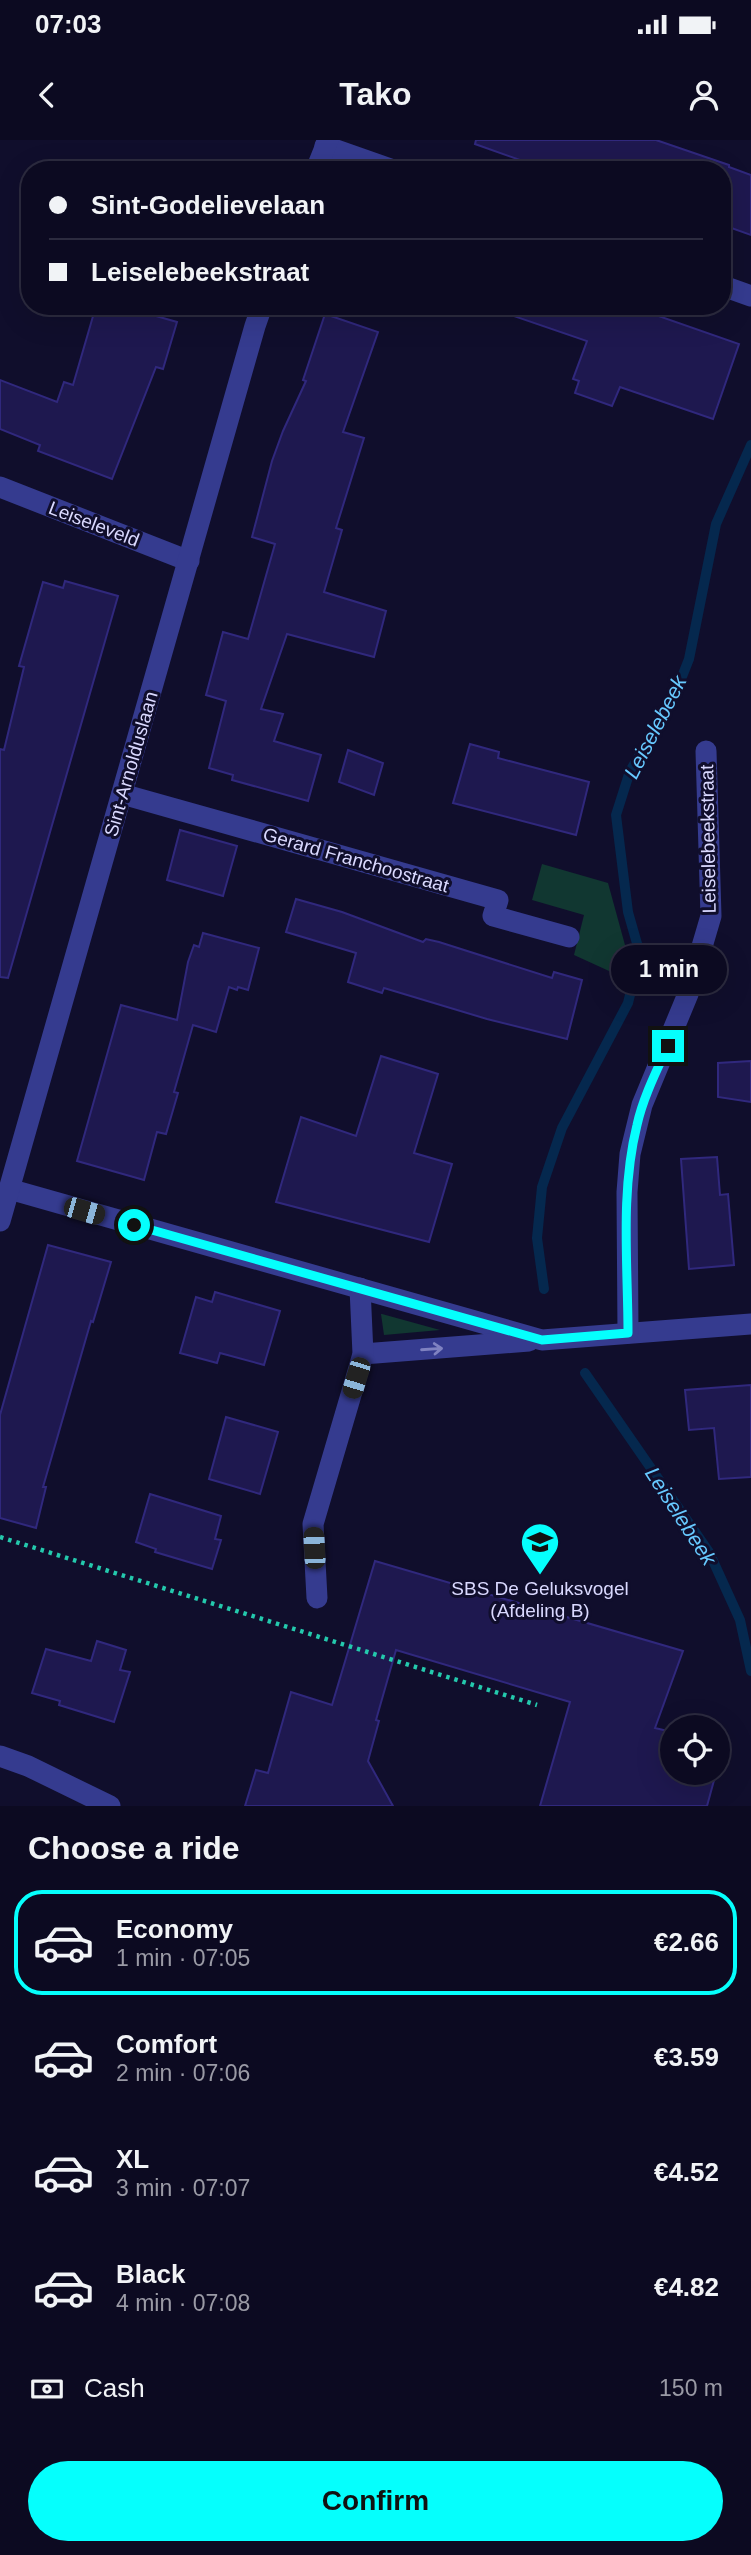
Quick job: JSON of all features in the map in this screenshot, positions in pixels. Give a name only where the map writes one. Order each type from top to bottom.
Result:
[{"type":"street","points":[[320,161],[327,143],[371,161]]},
{"type":"street","points":[[731,289],[751,296]]},
{"type":"street","name":"Sint-Arnolduslaan","points":[[0,1221],[259,315]]},
{"type":"street","name":"Leiseleveld","points":[[0,487],[188,561]]},
{"type":"street","name":"Leiselebeekstraat","points":[[628,1333],[627,1192],[631,1154],[642,1105],[688,994],[711,916],[706,751]]},
{"type":"street","name":"Gerard Franchoostraat","points":[[122,794],[498,900],[493,916],[569,937]]},
{"type":"street","points":[[9,1189],[542,1340]]},
{"type":"street","points":[[317,1598],[313,1524],[363,1354],[360,1288]]},
{"type":"street","points":[[363,1354],[751,1324]]},
{"type":"street","points":[[0,1756],[28,1766],[110,1806]]},
{"type":"path","points":[[0,1537],[537,1705]]},
{"type":"green space","points":[[542,864],[608,883],[628,956],[620,976],[574,955],[584,915],[532,900]]},
{"type":"green space","points":[[382,1314],[440,1330],[384,1335]]},
{"type":"building","points":[[476,140],[656,140],[717,161],[523,161],[475,144]]},
{"type":"building","points":[[731,168],[751,175],[751,235],[731,228]]},
{"type":"building","points":[[93,315],[152,315],[177,322],[163,369],[156,367],[112,479],[38,451],[40,445],[0,429],[0,380],[57,402],[64,382],[73,385]]},
{"type":"building","points":[[325,315],[378,332],[343,432],[364,438],[336,528],[342,530],[324,592],[386,611],[374,657],[287,634],[261,709],[283,714],[274,741],[321,755],[308,801],[232,780],[233,775],[209,768],[226,701],[206,695],[223,632],[248,639],[275,544],[252,537],[272,461],[306,381],[303,380]]},
{"type":"building","points":[[511,315],[656,315],[739,344],[713,419],[620,387],[612,406],[575,393],[579,381],[573,379],[587,341]]},
{"type":"building","points":[[65,581],[118,596],[8,978],[0,977],[0,749],[4,750],[24,667],[19,666],[43,582],[63,588]]},
{"type":"building","points":[[470,744],[499,752],[498,758],[589,782],[576,835],[453,803]]},
{"type":"building","points":[[348,750],[383,763],[374,795],[339,782]]},
{"type":"building","points":[[180,830],[237,846],[223,896],[167,880]]},
{"type":"building","points":[[296,899],[342,912],[423,942],[426,939],[439,942],[552,978],[554,972],[582,980],[567,1039],[487,1019],[384,988],[382,993],[348,982],[356,953],[286,932]]},
{"type":"building","points":[[203,933],[259,948],[248,990],[229,987],[216,1032],[193,1025],[174,1092],[178,1093],[166,1134],[157,1132],[144,1180],[77,1161],[121,1005],[177,1020],[188,962],[194,945],[199,947]]},
{"type":"building","points":[[381,1056],[438,1074],[414,1153],[452,1164],[429,1242],[276,1202],[301,1117],[356,1136]]},
{"type":"building","points":[[751,1061],[751,1102],[718,1097],[718,1063]]},
{"type":"building","points":[[717,1157],[720,1195],[728,1194],[734,1265],[689,1269],[681,1159]]},
{"type":"building","points":[[48,1245],[111,1262],[43,1487],[46,1487],[36,1528],[0,1518],[0,1415]]},
{"type":"building","points":[[215,1292],[280,1311],[264,1365],[220,1353],[217,1363],[180,1353],[196,1297],[212,1302]]},
{"type":"building","points":[[751,1385],[751,1477],[719,1479],[714,1428],[689,1430],[685,1390]]},
{"type":"building","points":[[226,1417],[278,1432],[260,1494],[209,1479]]},
{"type":"building","points":[[150,1494],[221,1516],[215,1539],[221,1540],[212,1569],[155,1552],[156,1549],[136,1542]]},
{"type":"building","points":[[375,1561],[683,1651],[655,1728],[660,1729],[660,1785],[713,1785],[707,1806],[540,1806],[570,1702],[396,1650],[376,1720],[379,1721],[368,1761],[393,1806],[245,1806],[256,1770],[268,1773],[291,1692],[332,1705]]},
{"type":"building","points":[[97,1641],[126,1650],[120,1670],[130,1672],[114,1722],[59,1705],[60,1701],[32,1693],[46,1649],[91,1661]]},
{"type":"waterway","name":"Leiselebeek","points":[[544,1289],[537,1238],[542,1187],[562,1128],[628,1003],[640,954],[628,912],[616,815],[630,771],[672,702],[689,659],[716,524],[751,445]]},
{"type":"waterway","name":"Leiselebeek","points":[[585,1373],[709,1552],[740,1620],[751,1671]]},
{"type":"place","name":"SBS De Geluksvogel (Afdeling B)","points":[[540,1576]]},
{"type":"route","points":[[134,1225],[542,1340],[628,1333],[627,1192],[631,1154],[642,1105],[668,1046]]}]
